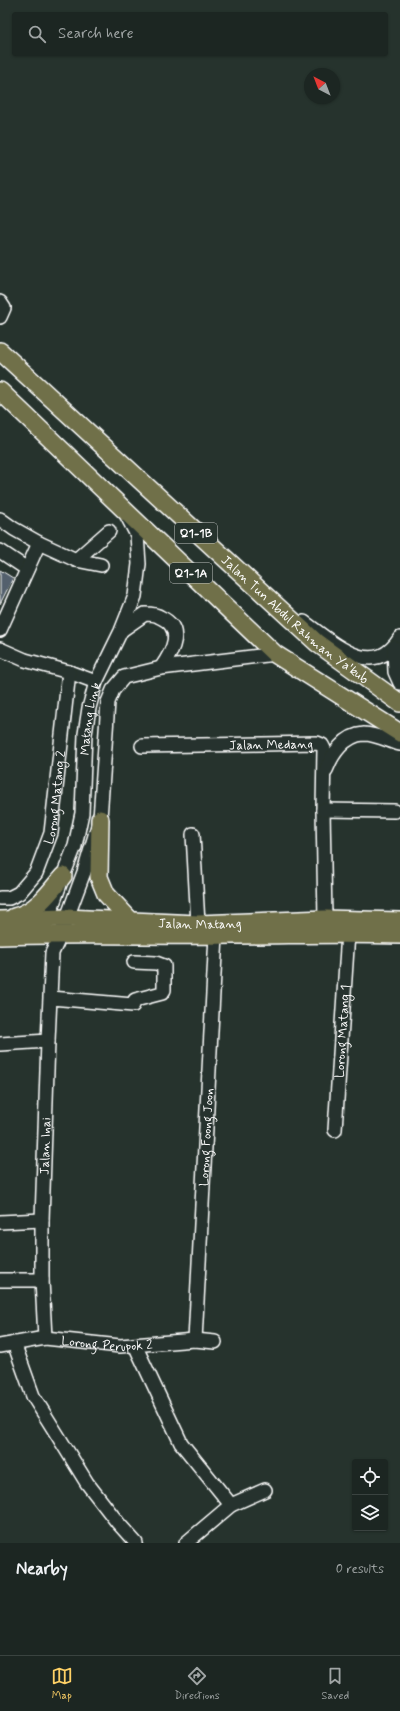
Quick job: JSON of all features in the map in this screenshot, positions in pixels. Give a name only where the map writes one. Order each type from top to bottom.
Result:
[{"type":"main road","name":"Jalan Tun Abdul Rahman Ya'kub","points":[[0,351],[281,612],[334,657],[400,703]]},
{"type":"main road","name":"Q1-1A","points":[[0,391],[274,654],[400,732]]},
{"type":"main road","points":[[100,818],[99,878],[106,894],[132,922]]},
{"type":"main road","points":[[0,920],[20,915],[35,907],[63,876]]},
{"type":"main road","name":"Jalan Matang","points":[[0,936],[45,927],[132,922],[198,924],[326,919],[400,921]]},
{"type":"main road","name":"Jalan Matang","points":[[0,920],[45,927]]},
{"type":"main road","name":"Jalan Matang","points":[[64,926],[216,936],[278,936],[348,933],[400,934]]},
{"type":"street","points":[[0,302],[4,308],[0,317]]},
{"type":"street","name":"Matang Link","points":[[45,927],[75,846],[82,813],[85,734],[89,708],[96,682],[121,631],[135,596],[139,564],[137,535],[123,508]]},
{"type":"street","points":[[0,519],[39,543],[76,560],[101,565]]},
{"type":"street","points":[[76,560],[109,531]]},
{"type":"street","points":[[0,630],[39,543]]},
{"type":"street","points":[[0,551],[27,569]]},
{"type":"street","points":[[281,612],[304,622],[345,652],[360,658],[378,656],[397,642]]},
{"type":"street","points":[[121,631],[144,614],[160,616],[168,622],[174,631],[176,639],[168,658],[161,668]]},
{"type":"street","points":[[397,642],[395,672],[400,683]]},
{"type":"street","points":[[0,649],[25,660],[69,672],[96,682]]},
{"type":"street","name":"Matang Link","points":[[52,953],[64,926],[84,872],[100,818],[108,702],[113,690],[124,677],[161,668],[274,654]]},
{"type":"street","name":"Lorong Matang 2","points":[[0,898],[9,898],[19,893],[36,874],[51,833],[69,672]]},
{"type":"street","points":[[323,778],[330,759],[348,740],[358,735],[365,734],[400,744]]},
{"type":"street","name":"Jalan Medang","points":[[142,746],[317,743],[322,745],[324,749],[323,810],[326,919]]},
{"type":"street","points":[[323,810],[395,811]]},
{"type":"street","points":[[193,834],[198,924]]},
{"type":"street","points":[[45,927],[52,953]]},
{"type":"street","name":"Lorong Matang 1","points":[[335,1130],[348,933]]},
{"type":"street","name":"Lorong Foong Joon","points":[[195,1340],[216,936]]},
{"type":"street","name":"Jalan Inai","points":[[45,1338],[42,1280],[42,1220],[52,953]]},
{"type":"street","points":[[51,998],[133,1005],[135,1000],[162,993],[164,990],[164,966],[156,963],[134,962]]},
{"type":"street","points":[[0,1044],[48,1041]]},
{"type":"street","points":[[0,1222],[42,1220]]},
{"type":"street","points":[[0,1280],[42,1280]]},
{"type":"street","name":"Lorong Perupok 2","points":[[0,1346],[45,1338],[120,1346],[195,1340],[215,1342]]},
{"type":"street","points":[[14,1343],[33,1396],[87,1483],[118,1523],[136,1543]]},
{"type":"street","points":[[135,1345],[181,1443],[231,1505]]},
{"type":"street","points":[[186,1543],[231,1505],[265,1490]]},
{"type":"building","points":[[0,570],[13,578],[0,604]]}]
